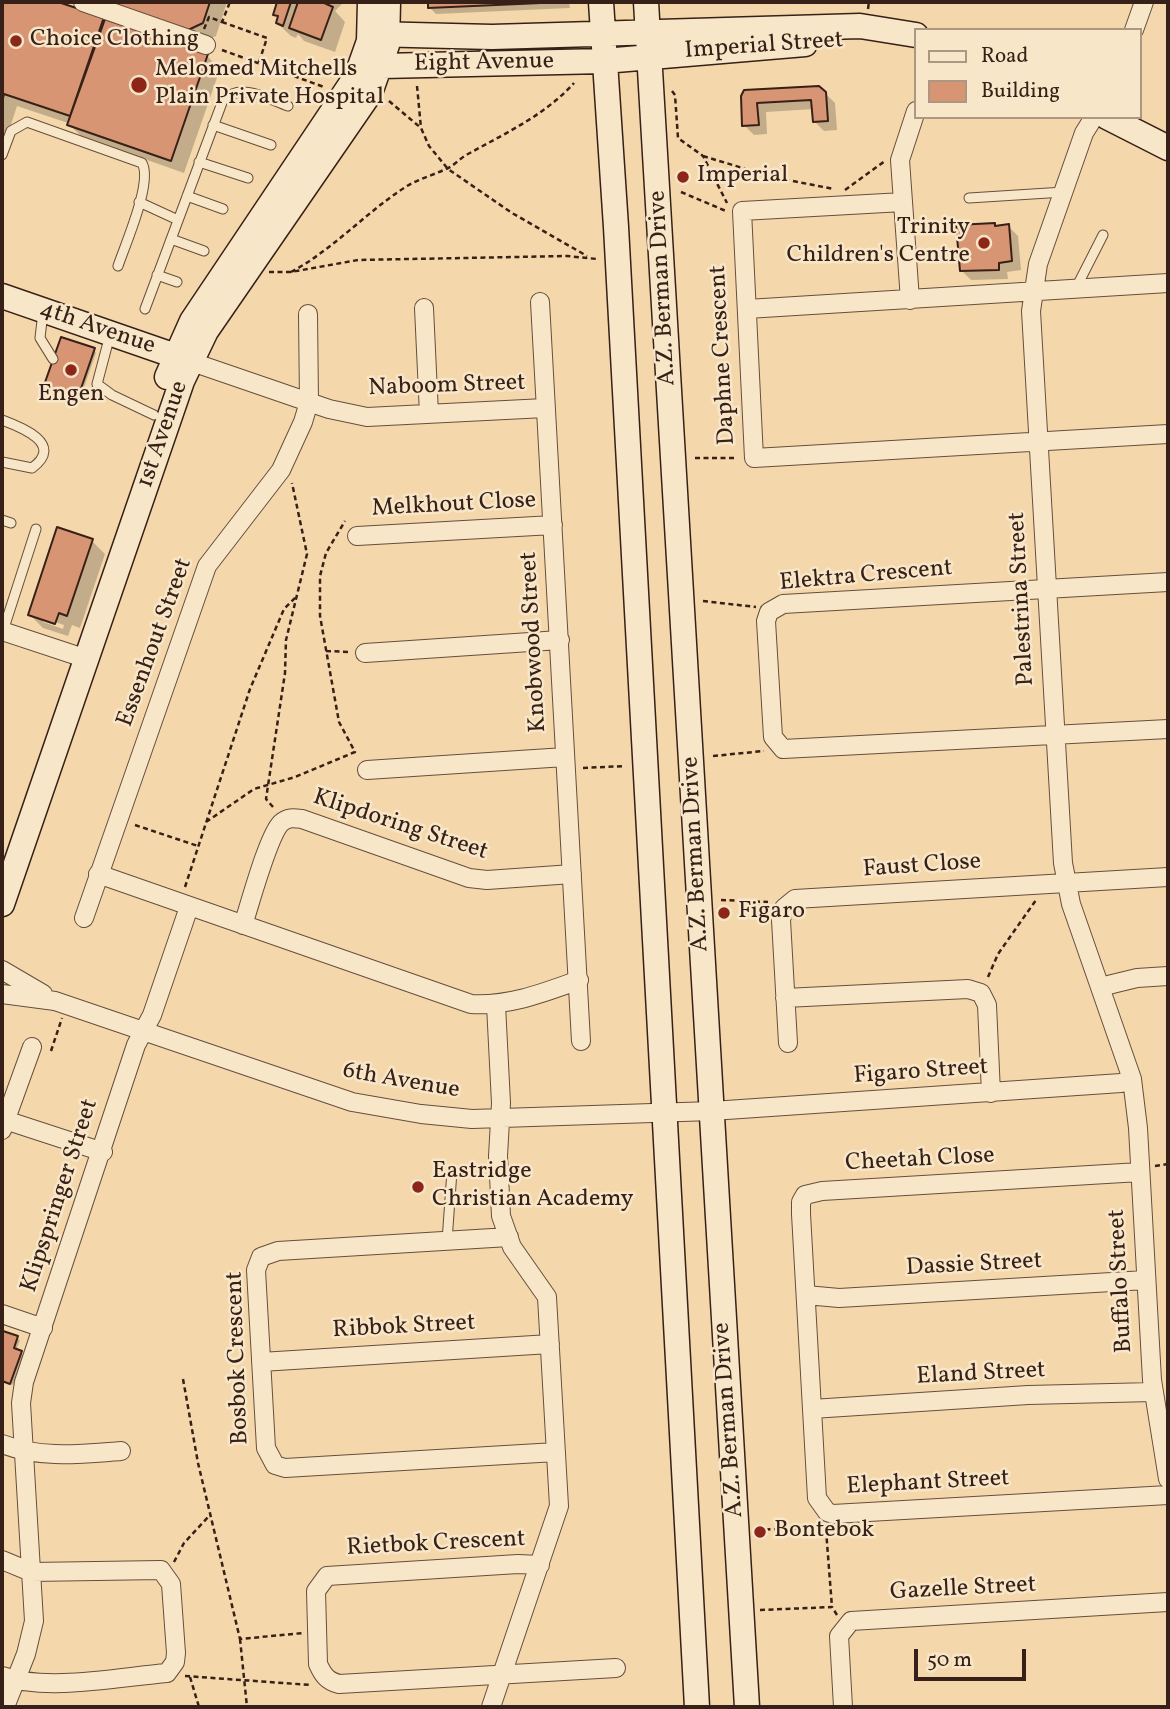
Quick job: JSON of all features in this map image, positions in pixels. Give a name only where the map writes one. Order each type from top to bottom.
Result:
[{"type":"main road","name":"1st Avenue","points":[[370,2],[379,35]]},
{"type":"main road","name":"1st Avenue","points":[[2,904],[154,415],[184,359],[366,100],[388,2]]},
{"type":"main road","name":"A.Z. Berman Drive","points":[[601,2],[697,1707]]},
{"type":"main road","name":"A.Z. Berman Drive","points":[[646,2],[747,1707]]},
{"type":"main road","name":"Imperial Street","points":[[648,45],[862,40],[877,31],[914,35]]},
{"type":"main road","name":"Eight Avenue","points":[[379,35],[479,38],[603,34],[648,45]]},
{"type":"main road","name":"Eight Avenue","points":[[373,63],[604,61],[648,45]]},
{"type":"main road","points":[[1111,119],[1168,148]]},
{"type":"main road","name":"4th Avenue","points":[[2,296],[184,359]]},
{"type":"main road","name":"1st Avenue","points":[[2,857],[79,656],[184,359]]},
{"type":"street","points":[[83,2],[203,43]]},
{"type":"street","points":[[1135,28],[1144,2]]},
{"type":"street","points":[[910,300],[901,160],[914,118]]},
{"type":"street","name":"Palestrina Street","points":[[1093,119],[1084,133],[1038,264],[1032,290],[1038,441],[1055,736],[1058,883],[1100,987],[1132,1079]]},
{"type":"street","name":"Daphne Crescent","points":[[903,202],[844,198],[742,211],[754,458],[1168,434]]},
{"type":"street","points":[[747,309],[1168,283]]},
{"type":"street","name":"Knobwood Street","points":[[540,302],[581,1041]]},
{"type":"street","points":[[424,308],[429,414]]},
{"type":"street","points":[[308,314],[309,402]]},
{"type":"street","name":"Naboom Street","points":[[184,359],[309,402],[367,417],[545,408]]},
{"type":"street","name":"Essenhout Street","points":[[84,919],[207,566],[281,470],[309,402]]},
{"type":"street","name":"Melkhout Close","points":[[357,536],[553,525]]},
{"type":"street","name":"Elektra Crescent","points":[[776,744],[773,737],[769,612],[783,604],[1168,582]]},
{"type":"street","points":[[2,631],[79,656]]},
{"type":"street","points":[[365,653],[559,640]]},
{"type":"street","points":[[776,744],[791,751],[1168,729]]},
{"type":"street","points":[[367,770],[565,763]]},
{"type":"street","name":"Klipdoring Street","points":[[243,926],[273,837],[281,824],[292,818],[302,819],[469,878],[487,880],[572,874]]},
{"type":"street","points":[[98,874],[471,1004],[496,1005],[533,997],[579,980]]},
{"type":"street","name":"Faust Close","points":[[785,908],[794,900],[1168,877]]},
{"type":"street","name":"Klipspringer Street","points":[[5,1707],[8,1678],[34,1632],[21,1403],[24,1382],[184,905]]},
{"type":"street","points":[[785,908],[781,920],[788,1043]]},
{"type":"street","name":"6th Avenue","points":[[2,970],[59,1009]]},
{"type":"street","points":[[1100,987],[1137,978],[1168,976]]},
{"type":"street","points":[[785,998],[968,989],[981,993],[987,1005],[991,1093]]},
{"type":"street","name":"6th Avenue","points":[[2,993],[144,1030],[352,1102],[421,1114],[500,1121],[712,1111]]},
{"type":"street","points":[[491,1707],[559,1506],[547,1297],[509,1237],[501,1216],[496,1005]]},
{"type":"street","points":[[32,1047],[4,1125],[103,1152]]},
{"type":"street","name":"Figaro Street","points":[[712,1111],[991,1093],[1121,1083],[1132,1079]]},
{"type":"street","name":"Buffalo Street","points":[[1132,1079],[1153,1392],[1168,1479]]},
{"type":"street","name":"Cheetah Close","points":[[806,1295],[801,1202],[810,1192],[1140,1172]]},
{"type":"street","name":"Bosbok Crescent","points":[[509,1237],[265,1254],[257,1262],[256,1270],[266,1448],[275,1465],[285,1468],[556,1452]]},
{"type":"street","name":"Dassie Street","points":[[806,1295],[839,1298],[1146,1280]]},
{"type":"street","name":"Elephant Street","points":[[806,1295],[817,1498],[825,1519],[1168,1495]]},
{"type":"street","points":[[2,1314],[44,1328]]},
{"type":"street","name":"Ribbok Street","points":[[261,1362],[550,1344]]},
{"type":"street","name":"Eland Street","points":[[812,1409],[1028,1395],[1153,1392]]},
{"type":"street","points":[[2,1444],[24,1453],[51,1455],[121,1451]]},
{"type":"street","points":[[2,1560],[31,1572],[156,1568],[165,1573],[171,1584],[176,1653],[175,1662],[167,1674],[47,1682],[8,1678]]},
{"type":"street","name":"Rietbok Crescent","points":[[326,1678],[318,1664],[316,1591],[323,1579],[331,1575],[518,1564],[540,1566]]},
{"type":"street","name":"Gazelle Street","points":[[844,1627],[851,1621],[1168,1602]]},
{"type":"street","points":[[843,1707],[839,1636],[844,1627]]},
{"type":"street","points":[[326,1678],[339,1684],[616,1668]]},
{"type":"lane","points":[[145,309],[223,100],[234,92],[250,92],[288,106]]},
{"type":"lane","points":[[2,153],[12,131],[27,122],[142,163],[145,172],[139,202],[118,267]]},
{"type":"lane","points":[[213,125],[271,145]]},
{"type":"lane","points":[[199,162],[248,178]]},
{"type":"lane","points":[[969,198],[1064,192]]},
{"type":"lane","points":[[187,197],[223,209]]},
{"type":"lane","points":[[139,202],[178,220]]},
{"type":"lane","points":[[1076,288],[1103,235]]},
{"type":"lane","points":[[171,239],[204,251]]},
{"type":"lane","points":[[158,275],[177,282]]},
{"type":"lane","points":[[43,310],[40,338],[53,359]]},
{"type":"lane","points":[[111,333],[96,376],[96,384],[104,391],[154,415]]},
{"type":"lane","points":[[86,373],[96,376]]},
{"type":"lane","points":[[2,420],[35,434],[42,443],[42,452],[32,468],[2,462]]},
{"type":"lane","points":[[2,631],[6,602],[36,529]]},
{"type":"lane","points":[[447,1241],[452,1171]]},
{"type":"path","points":[[222,22],[230,2]]},
{"type":"path","points":[[258,63],[267,38],[209,17],[203,43],[334,91]]},
{"type":"path","points":[[291,272],[318,257],[376,207],[409,185],[448,169],[464,156],[541,112],[559,99],[580,77]]},
{"type":"path","points":[[416,79],[421,128],[429,146],[448,169],[512,213],[589,257]]},
{"type":"path","points":[[672,91],[676,96],[678,138],[703,156],[772,177],[844,198],[890,155]]},
{"type":"path","points":[[383,92],[391,103],[421,128]]},
{"type":"path","points":[[681,192],[731,211],[703,156]]},
{"type":"path","points":[[259,272],[291,272],[358,260],[597,259]]},
{"type":"path","points":[[695,458],[754,458]]},
{"type":"path","points":[[266,799],[285,673],[286,640],[307,554],[290,477]]},
{"type":"path","points":[[206,822],[254,789],[295,777],[355,752],[339,722],[320,616],[320,576],[326,553],[345,521]]},
{"type":"path","points":[[184,905],[198,846],[250,689],[284,609],[296,597]]},
{"type":"path","points":[[703,601],[752,605],[769,612]]},
{"type":"path","points":[[325,651],[365,653]]},
{"type":"path","points":[[713,756],[763,752],[776,744]]},
{"type":"path","points":[[565,763],[626,766]]},
{"type":"path","points":[[118,819],[198,846]]},
{"type":"path","points":[[981,993],[998,954],[1058,883]]},
{"type":"path","points":[[721,901],[771,902],[785,908]]},
{"type":"path","points":[[51,1051],[59,1009]]},
{"type":"path","points":[[183,1380],[210,1515],[240,1639],[247,1707]]},
{"type":"path","points":[[165,1573],[184,1543],[210,1515]]},
{"type":"path","points":[[756,1530],[825,1519],[832,1607],[844,1627]]},
{"type":"path","points":[[760,1610],[832,1607]]},
{"type":"path","points":[[240,1639],[318,1632]]},
{"type":"path","points":[[167,1674],[245,1682],[315,1685],[326,1678]]},
{"type":"path","points":[[190,1677],[199,1707]]},
{"type":"building","points":[[2,2],[58,2],[104,17],[70,116],[4,94],[2,102]]},
{"type":"building","points":[[100,2],[210,2],[203,23],[186,31]]},
{"type":"building","points":[[277,2],[291,2],[283,26],[276,23],[278,16],[273,15]]},
{"type":"building","points":[[298,2],[322,2],[333,7],[321,40],[289,28]]},
{"type":"building","points":[[428,2],[564,2],[428,8]]},
{"type":"building","name":"Melomed Mitchells Plain Private Hospital","points":[[105,19],[208,54],[171,161],[67,125]]},
{"type":"building","points":[[819,86],[826,92],[828,121],[813,122],[811,100],[757,103],[759,125],[742,126],[741,96],[744,90]]},
{"type":"building","name":"Trinity Children's Centre","points":[[995,223],[995,226],[1009,224],[1012,261],[999,263],[999,270],[960,271],[956,225]]},
{"type":"building","points":[[61,337],[95,348],[77,400],[43,388]]},
{"type":"building","points":[[57,527],[93,539],[67,616],[59,613],[55,624],[28,615]]},
{"type":"building","points":[[3,1331],[18,1336],[14,1348],[22,1351],[10,1384],[2,1381]]},
{"type":"place","name":"Choice Clothing","points":[[16,41]]},
{"type":"place","name":"Melomed Mitchells Plain Private Hospital","points":[[139,85]]},
{"type":"place","name":"Imperial","points":[[683,177]]},
{"type":"place","name":"Trinity Children's Centre","points":[[984,243]]},
{"type":"place","name":"Engen","points":[[71,370]]},
{"type":"place","name":"Figaro","points":[[724,913]]},
{"type":"place","name":"Eastridge Christian Academy","points":[[418,1187]]},
{"type":"place","name":"Bontebok","points":[[760,1532]]}]
